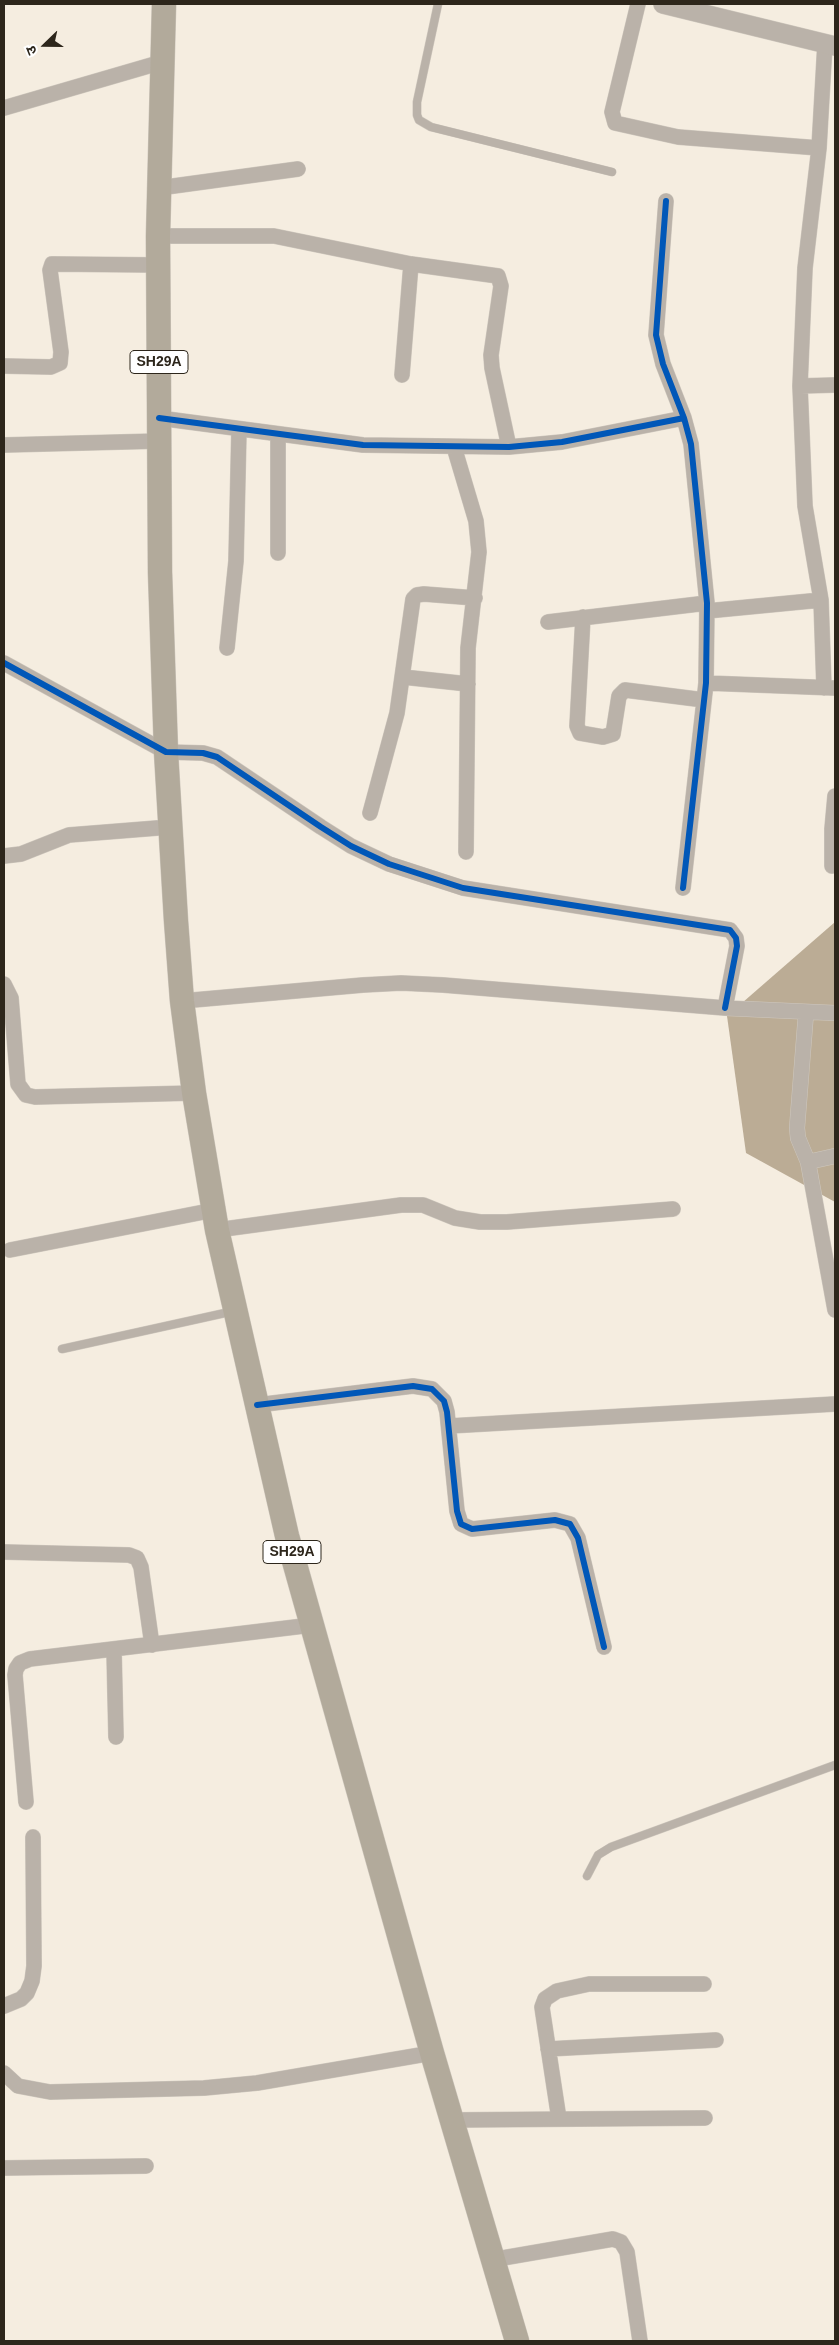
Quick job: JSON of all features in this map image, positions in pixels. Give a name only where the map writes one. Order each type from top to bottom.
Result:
[{"type":"main road","name":"SH29A","points":[[164,4],[158,236],[160,572],[170,827],[182,1001],[194,1093],[216,1220],[287,1536],[491,2260],[517,2341]]},
{"type":"street","points":[[638,4],[612,112],[615,123],[671,136],[820,148]]},
{"type":"street","points":[[663,4],[830,45],[820,148],[805,268],[800,386],[805,506],[822,600],[830,688],[706,683]]},
{"type":"street","points":[[4,108],[162,62]]},
{"type":"street","points":[[159,188],[298,169]]},
{"type":"street","points":[[666,201],[656,335],[663,364],[684,418],[692,452],[707,607],[706,683],[684,888]]},
{"type":"street","points":[[158,236],[274,236],[411,264],[494,274],[500,278],[501,286],[492,368],[509,447]]},
{"type":"street","points":[[4,366],[52,367],[60,362],[61,352],[50,270],[52,264],[158,266]]},
{"type":"street","points":[[402,375],[411,264]]},
{"type":"street","points":[[800,386],[835,385]]},
{"type":"street","points":[[4,445],[160,430],[239,429],[363,444],[509,447],[562,442],[684,418]]},
{"type":"street","points":[[227,648],[236,561],[239,429]]},
{"type":"street","points":[[278,434],[278,553]]},
{"type":"street","points":[[454,446],[477,529],[479,552],[468,648],[466,852]]},
{"type":"street","points":[[370,813],[397,712],[414,597],[424,594],[475,598]]},
{"type":"street","points":[[548,622],[584,617],[707,607],[822,600]]},
{"type":"street","points":[[584,617],[576,726],[580,733],[603,737],[613,734],[619,696],[625,690],[704,700]]},
{"type":"street","points":[[4,663],[166,738],[217,757],[351,846],[388,864],[463,888],[730,930],[736,938],[736,946],[725,1008]]},
{"type":"street","points":[[403,677],[468,684]]},
{"type":"street","points":[[832,866],[832,829],[835,796]]},
{"type":"street","points":[[4,856],[28,852],[70,835],[170,827]]},
{"type":"street","points":[[182,1001],[402,983],[725,1008],[835,1014]]},
{"type":"street","points":[[4,984],[11,998],[18,1084],[26,1095],[34,1097],[194,1093]]},
{"type":"street","points":[[806,1012],[797,1128],[798,1138],[808,1162],[834,1301]]},
{"type":"street","points":[[808,1162],[835,1156]]},
{"type":"street","points":[[10,1250],[216,1220],[401,1205],[422,1205],[455,1218],[480,1222],[507,1222],[673,1209]]},
{"type":"street","points":[[257,1405],[424,1386],[432,1389],[444,1401],[449,1426],[457,1511],[460,1524],[472,1529],[555,1520],[570,1524],[578,1538],[604,1647]]},
{"type":"street","points":[[449,1426],[835,1404]]},
{"type":"street","points":[[4,1552],[129,1555],[137,1558],[141,1567],[152,1645]]},
{"type":"street","points":[[26,1802],[15,1675],[18,1665],[30,1659],[312,1625]]},
{"type":"street","points":[[114,1650],[116,1737]]},
{"type":"street","points":[[4,2006],[21,1999],[27,1993],[32,1981],[34,1966],[33,1837]]},
{"type":"street","points":[[559,2119],[542,2007],[545,1999],[557,1991],[589,1984],[704,1984]]},
{"type":"street","points":[[548,2049],[716,2040]]},
{"type":"street","points":[[4,2073],[18,2086],[50,2092],[204,2088],[257,2083],[432,2053]]},
{"type":"street","points":[[452,2120],[706,2118]]},
{"type":"street","points":[[4,2168],[146,2166]]},
{"type":"street","points":[[491,2260],[613,2239],[621,2242],[627,2252],[640,2341]]},
{"type":"lane","points":[[438,4],[417,102],[419,120],[431,127],[612,172]]},
{"type":"lane","points":[[62,1349],[236,1311]]},
{"type":"lane","points":[[587,1876],[598,1855],[611,1847],[835,1765]]},
{"type":"shaded area","points":[[835,922],[835,1202],[746,1153],[727,1016]]},
{"type":"cycle path","points":[[666,201],[656,335],[663,364],[684,418],[691,444],[707,603],[706,683],[683,888]]},
{"type":"cycle path","points":[[159,418],[363,445],[509,447],[562,442],[684,418]]},
{"type":"cycle path","points":[[4,663],[166,752],[203,753],[217,757],[351,846],[389,864],[463,888],[730,930],[736,938],[737,946],[725,1008]]},
{"type":"cycle path","points":[[257,1405],[413,1386],[432,1389],[444,1401],[447,1412],[457,1511],[461,1524],[472,1529],[555,1520],[570,1524],[578,1538],[604,1647]]}]
